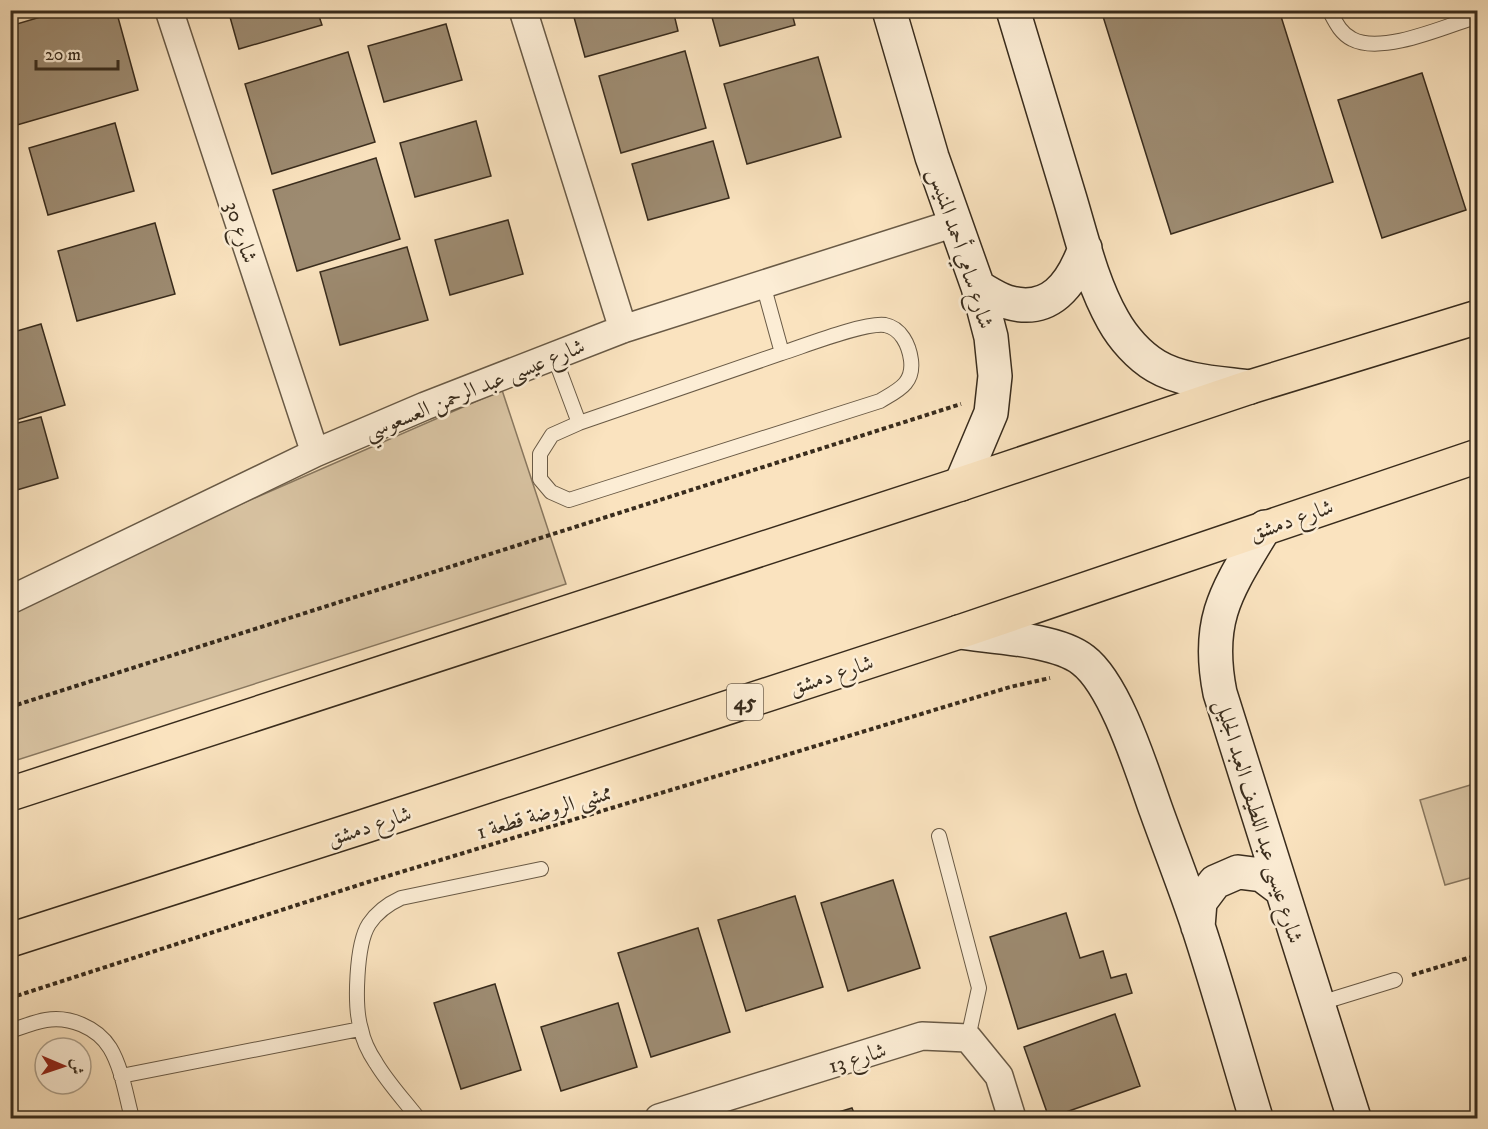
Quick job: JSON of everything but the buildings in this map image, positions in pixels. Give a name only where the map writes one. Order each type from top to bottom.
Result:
[{"type":"main road","name":"شارع سامي أحمد المنيس","points":[[889,10],[932,157],[978,287],[991,337],[995,376],[991,413],[961,484]]},
{"type":"main road","points":[[1013,10],[1085,248],[1110,315],[1124,336],[1157,367],[1175,374],[1250,387]]},
{"type":"main road","points":[[978,287],[1006,302],[1034,304],[1060,292],[1070,282],[1085,248]]},
{"type":"main road","points":[[10,794],[225,726],[1250,387],[1478,317]]},
{"type":"main road","name":"شارع دمشق","points":[[10,940],[959,632],[1478,456]]},
{"type":"main road","name":"شارع عيسى عبد اللطيف العبد الجليل","points":[[1265,527],[1233,581],[1216,626],[1214,653],[1220,693],[1354,1119]]},
{"type":"main road","points":[[959,632],[1049,645],[1082,659],[1092,668],[1109,693],[1135,751],[1198,927],[1256,1119]]},
{"type":"main road","points":[[1198,927],[1200,902],[1215,882],[1238,872],[1262,875],[1282,890]]},
{"type":"street","name":"شارع 30","points":[[169,10],[315,453]]},
{"type":"street","points":[[523,10],[623,329]]},
{"type":"street","name":"شارع عيسى عبد الرحمن العسعوسي","points":[[10,600],[315,453],[414,411],[623,329],[955,223]]},
{"type":"street","name":"شارع 13","points":[[659,1119],[921,1036],[968,1038]]},
{"type":"street","points":[[968,1038],[999,1076],[1012,1119]]},
{"type":"lane","points":[[1329,10],[1344,34],[1353,40],[1372,43],[1406,39],[1478,16]]},
{"type":"lane","points":[[763,284],[782,353]]},
{"type":"lane","points":[[869,325],[887,325],[901,334],[910,351],[912,370],[904,387],[880,401],[568,501],[551,492],[540,479],[540,453],[552,435],[579,423],[782,353],[869,325]]},
{"type":"lane","points":[[554,356],[579,423]]},
{"type":"lane","points":[[939,836],[979,988],[968,1038]]},
{"type":"lane","points":[[418,1119],[375,1062],[360,1029],[359,951],[365,931],[377,914],[388,904],[400,898],[541,869]]},
{"type":"lane","points":[[1317,1004],[1395,980]]},
{"type":"lane","points":[[10,1031],[44,1020],[59,1019],[88,1028],[110,1048],[121,1076],[132,1119]]},
{"type":"lane","points":[[121,1076],[360,1029]]},
{"type":"path","points":[[10,707],[994,393]]},
{"type":"path","name":"ممشى الروضة قطعة 1","points":[[10,998],[368,882],[1010,687],[1092,668]]},
{"type":"path","points":[[1395,980],[1478,955]]},
{"type":"shaded area","points":[[502,390],[566,584],[11,762],[10,605]]},
{"type":"shaded area","points":[[1477,783],[1477,876],[1445,885],[1420,800]]}]
